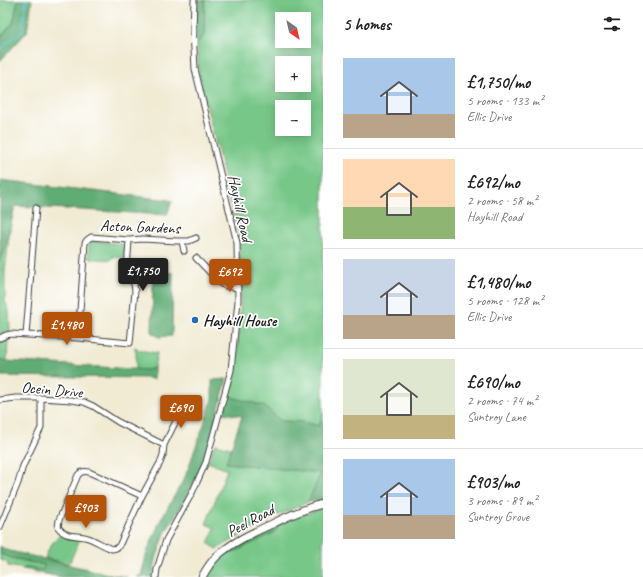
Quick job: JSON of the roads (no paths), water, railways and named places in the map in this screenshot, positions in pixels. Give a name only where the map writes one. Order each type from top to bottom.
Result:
[{"type":"street","name":"Hayhill Road","points":[[156,577],[166,540],[192,493],[206,462],[232,370],[238,301],[237,243],[195,69],[193,30],[194,0]]},
{"type":"street","points":[[26,335],[36,208]]},
{"type":"street","name":"Acton Gardens","points":[[78,338],[85,243],[87,240],[91,237],[129,240],[143,239],[182,241],[188,241],[196,238]]},
{"type":"street","points":[[0,338],[11,334],[130,343],[135,291],[134,284],[129,277],[127,270],[129,240]]},
{"type":"street","points":[[182,241],[184,251]]},
{"type":"street","points":[[196,258],[221,284],[238,288]]},
{"type":"street","name":"Ocein Drive","points":[[0,400],[16,398],[42,398],[84,402],[118,422],[164,445]]},
{"type":"street","points":[[0,526],[18,483],[23,466],[41,428],[42,398]]},
{"type":"street","points":[[142,496],[90,472],[83,471],[78,475],[59,520],[58,527],[61,531],[71,536],[86,537],[110,548],[116,548],[120,545],[142,496],[160,463],[164,445],[184,405]]},
{"type":"street","points":[[170,411],[178,415]]},
{"type":"street","name":"Peel Road","points":[[202,577],[215,558],[222,551],[241,539],[285,517],[312,506],[323,504]]},
{"type":"waterway","points":[[0,50],[9,41],[22,32],[26,0]]},
{"type":"place","name":"Hayhill House","points":[[195,320]]}]
